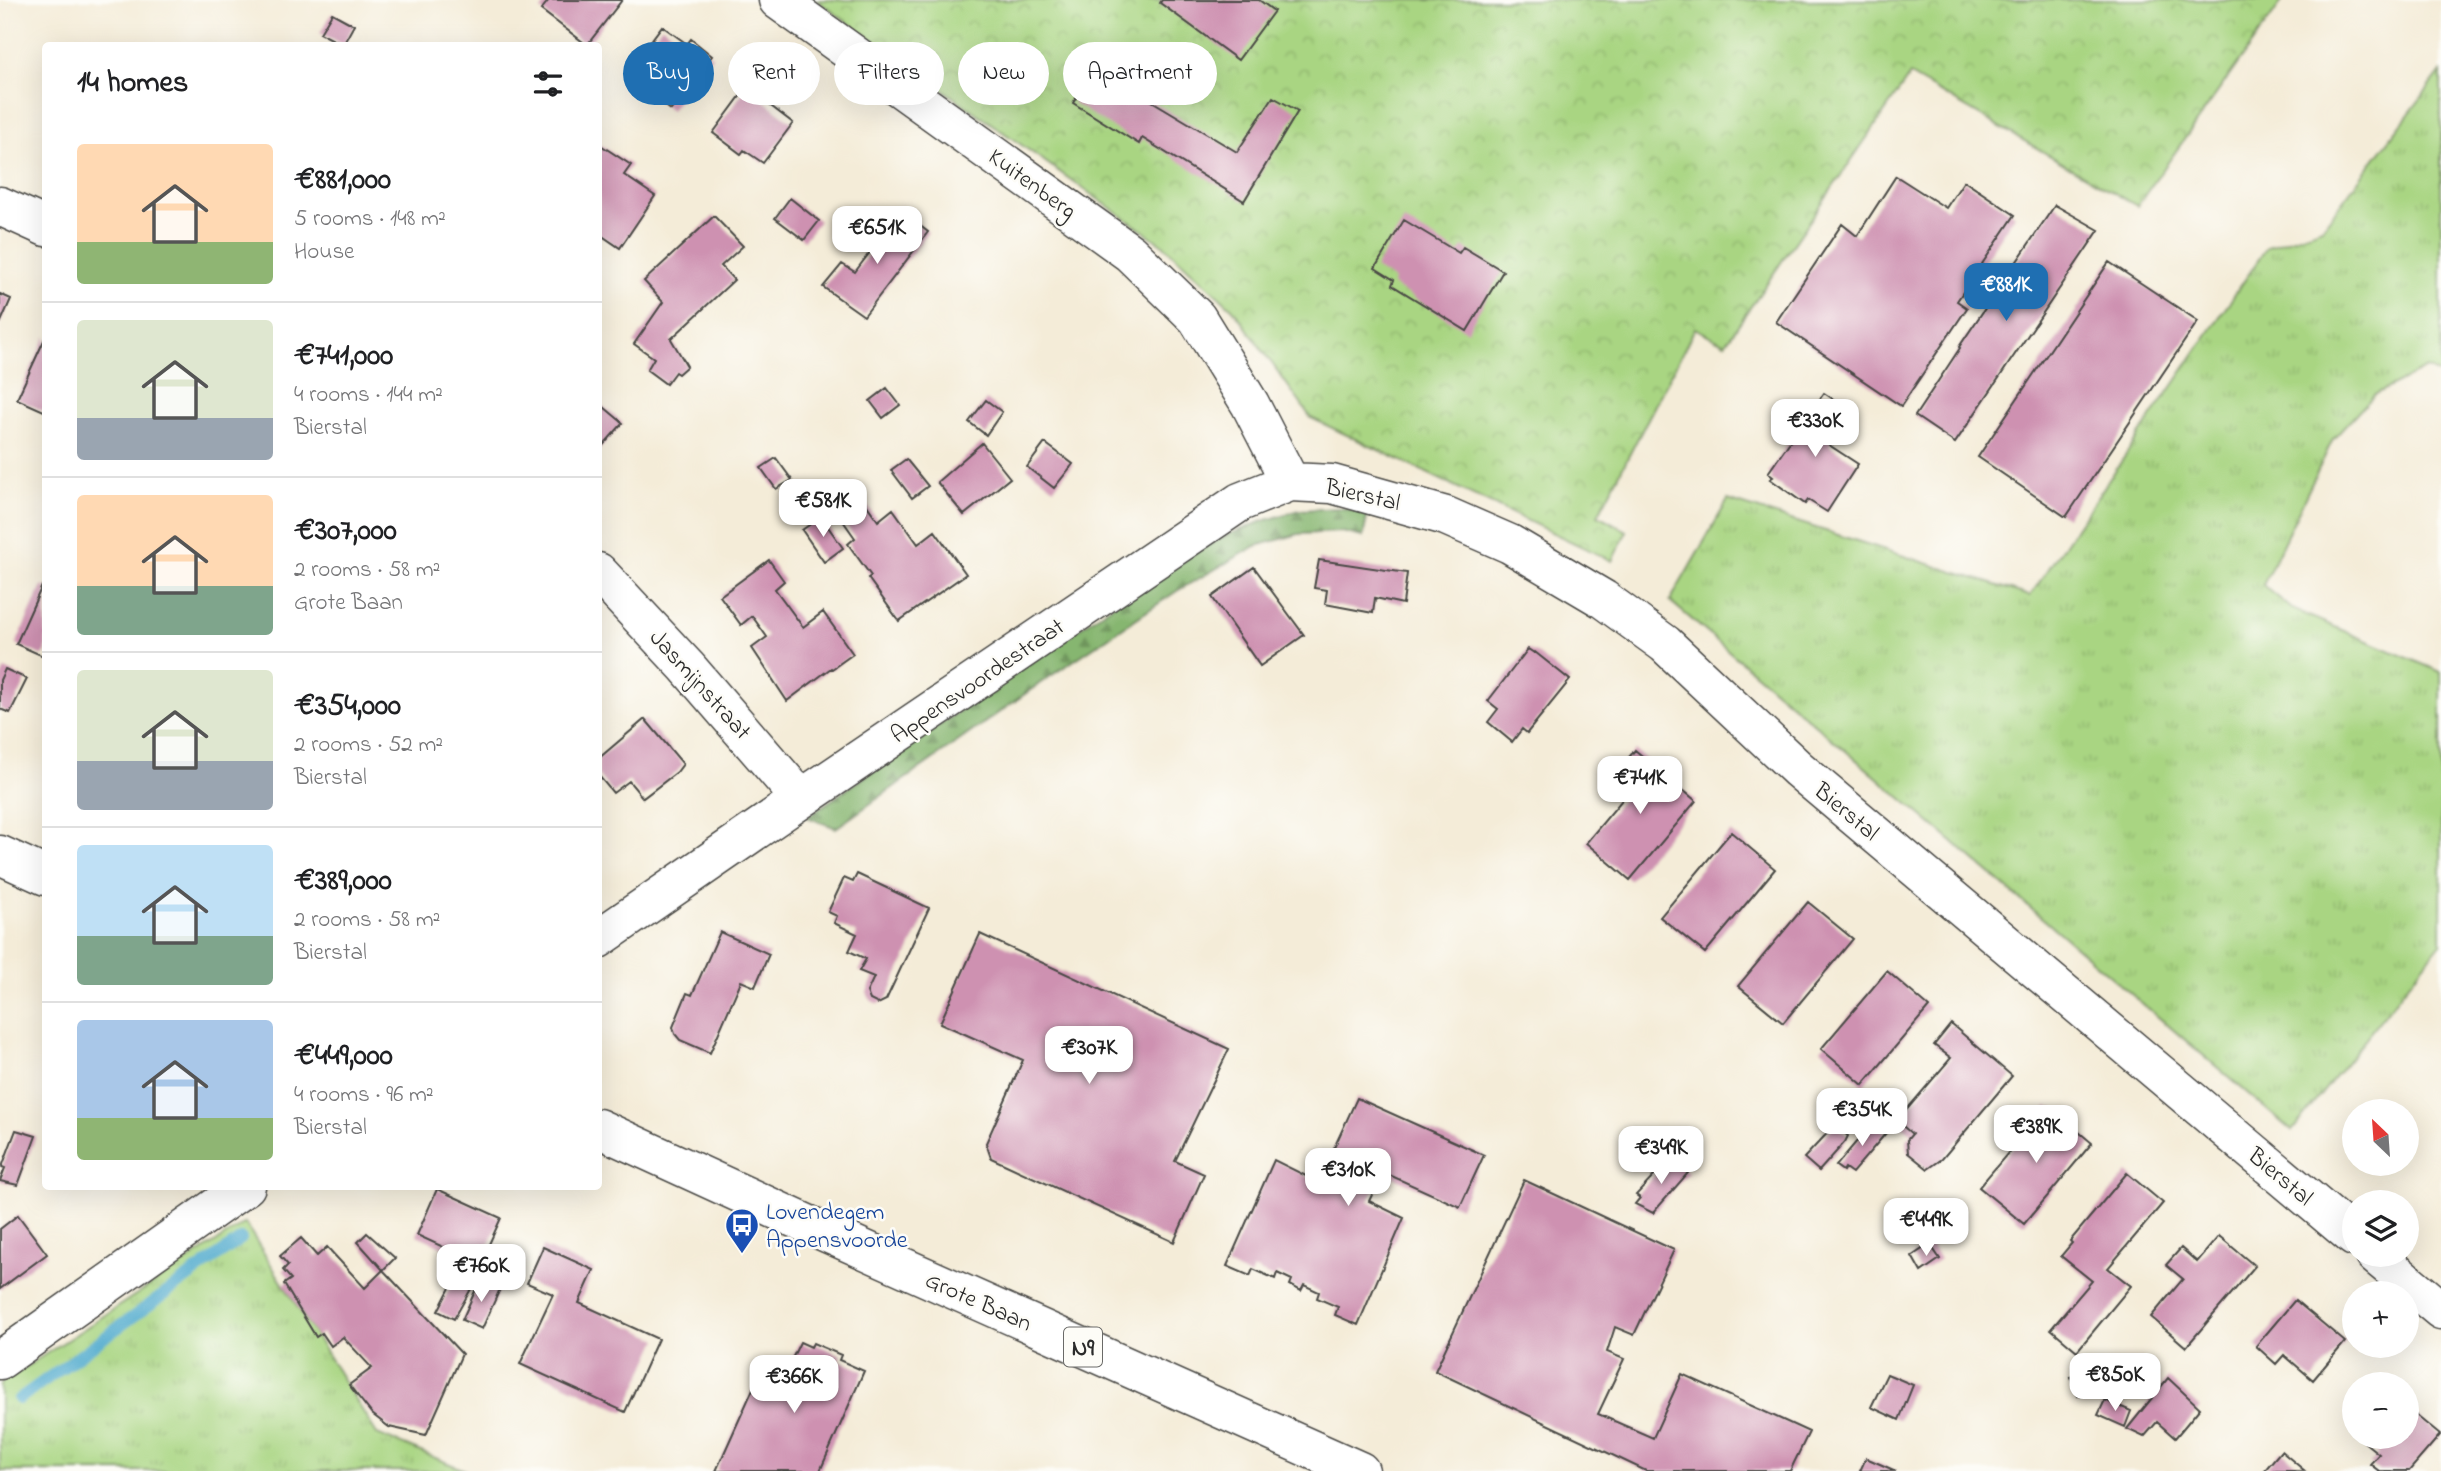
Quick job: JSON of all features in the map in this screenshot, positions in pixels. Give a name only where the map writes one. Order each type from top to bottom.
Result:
[{"type":"street","name":"Kuitenberg","points":[[778,0],[1130,253],[1197,318],[1251,404],[1290,482]]},
{"type":"street","points":[[0,206],[42,225]]},
{"type":"street","name":"Appensvoordestraat","points":[[602,936],[1240,502],[1290,482]]},
{"type":"street","name":"Bierstal","points":[[1290,482],[1332,484],[1446,516],[1510,544],[1603,599],[1665,644],[1798,769],[2342,1227]]},
{"type":"street","name":"Jasmijnstraat","points":[[602,576],[687,667],[801,799]]},
{"type":"street","points":[[0,855],[42,874]]},
{"type":"street","name":"Grote Baan","points":[[602,1130],[1360,1471]]},
{"type":"street","points":[[0,1360],[240,1190]]},
{"type":"street","points":[[2389,1267],[2441,1310]]},
{"type":"green space","points":[[816,0],[2283,0],[2137,206],[1910,75],[1725,344],[1695,328],[1598,515],[1627,531],[1612,561],[1311,418],[1233,309],[1163,245],[965,105],[1049,105],[1049,42],[958,42],[958,100],[944,90],[944,42],[875,42]]},
{"type":"green space","points":[[2441,72],[2441,375],[2426,368],[2374,395],[2333,439],[2263,585],[2292,609],[2441,672],[2441,943],[2292,1131],[1670,601],[1728,500],[2030,596],[2267,247],[2322,228]]},
{"type":"green space","points":[[1341,508],[1368,513],[1363,537],[1342,532],[1299,534],[1256,546],[1177,591],[1039,684],[836,828],[807,817],[1159,573],[1225,536],[1263,521],[1300,510]]},
{"type":"green space","points":[[245,1223],[377,1434],[467,1471],[0,1471],[0,1384]]},
{"type":"building","points":[[549,0],[622,0],[589,42],[583,42],[541,10]]},
{"type":"building","points":[[1162,0],[1259,0],[1274,11],[1238,60],[1217,42],[1160,3]]},
{"type":"building","points":[[332,13],[354,25],[345,42],[337,42],[320,33]]},
{"type":"building","points":[[662,26],[684,42],[650,42]]},
{"type":"building","points":[[1273,97],[1298,111],[1244,201],[1142,138],[1139,144],[1076,105],[1158,105],[1237,152]]},
{"type":"building","points":[[734,105],[770,105],[793,123],[763,163],[744,150],[741,154],[713,133]]},
{"type":"building","points":[[602,146],[631,165],[624,175],[655,196],[620,248],[602,236]]},
{"type":"building","points":[[1896,176],[1946,208],[1964,181],[2015,215],[1957,301],[1967,308],[1901,406],[1776,322],[1842,224],[1857,236]]},
{"type":"building","points":[[790,198],[819,221],[804,240],[775,218]]},
{"type":"building","points":[[2055,205],[2099,230],[1955,443],[1915,416]]},
{"type":"building","points":[[901,211],[928,232],[864,316],[823,287],[842,264],[855,272]]},
{"type":"building","points":[[714,216],[743,246],[721,266],[734,280],[671,339],[687,366],[678,374],[675,372],[666,384],[647,370],[654,358],[634,344],[663,302],[644,281]]},
{"type":"building","points":[[1404,220],[1459,253],[1463,247],[1503,271],[1467,331],[1392,285],[1394,280],[1375,268]]},
{"type":"building","points":[[2109,262],[2198,321],[2066,517],[1978,457]]},
{"type":"building","points":[[0,294],[11,299],[0,324]]},
{"type":"building","points":[[42,345],[42,410],[17,399]]},
{"type":"building","points":[[887,388],[900,405],[883,418],[870,401]]},
{"type":"building","points":[[1824,393],[1833,399],[1828,405],[1848,417],[1829,445],[1858,464],[1827,512],[1808,500],[1805,504],[1770,479],[1773,477],[1768,473]]},
{"type":"building","points":[[986,400],[1002,412],[986,435],[969,422]]},
{"type":"building","points":[[602,405],[623,423],[602,447]]},
{"type":"building","points":[[982,443],[1010,478],[964,515],[937,482]]},
{"type":"building","points":[[1045,443],[1073,464],[1054,488],[1027,467]]},
{"type":"building","points":[[776,458],[792,480],[776,489],[761,468]]},
{"type":"building","points":[[906,459],[928,486],[912,498],[891,470]]},
{"type":"building","points":[[864,501],[878,521],[893,509],[918,544],[935,531],[966,574],[899,621],[868,578],[871,576],[848,544],[855,538],[841,518]]},
{"type":"building","points":[[821,517],[843,548],[824,562],[802,530]]},
{"type":"building","points":[[769,560],[784,581],[775,589],[803,627],[823,612],[853,654],[787,701],[752,648],[767,637],[752,616],[741,625],[720,596]]},
{"type":"building","points":[[1319,560],[1407,573],[1403,604],[1375,598],[1373,613],[1325,604],[1327,590],[1314,588]]},
{"type":"building","points":[[1254,567],[1304,635],[1260,666],[1212,597]]},
{"type":"building","points":[[42,586],[42,656],[16,644]]},
{"type":"building","points":[[1528,649],[1570,680],[1527,733],[1522,729],[1512,742],[1488,722],[1498,709],[1488,701]]},
{"type":"building","points":[[5,669],[27,679],[10,713],[0,709],[0,680]]},
{"type":"building","points":[[645,719],[683,764],[677,772],[643,798],[629,781],[613,793],[602,780],[602,756]]},
{"type":"building","points":[[1635,750],[1696,801],[1630,880],[1586,843],[1627,794],[1610,780]]},
{"type":"building","points":[[1731,832],[1775,869],[1705,953],[1660,917]]},
{"type":"building","points":[[857,874],[929,908],[886,1000],[878,1004],[870,1000],[867,992],[874,977],[859,971],[866,959],[849,951],[857,934],[834,923],[837,916],[828,912],[844,878],[853,882]]},
{"type":"building","points":[[1808,902],[1853,939],[1783,1023],[1738,986]]},
{"type":"building","points":[[720,932],[769,954],[755,987],[741,981],[710,1053],[680,1040],[673,1027],[687,993],[692,995]]},
{"type":"building","points":[[980,934],[1229,1049],[1175,1161],[1204,1174],[1174,1242],[991,1158],[986,1143],[1023,1060],[940,1023]]},
{"type":"building","points":[[1887,971],[1929,1007],[1863,1085],[1821,1049]]},
{"type":"building","points":[[1951,1024],[2012,1076],[1942,1159],[1928,1169],[1908,1153],[1907,1140],[1912,1134],[1897,1121],[1951,1058],[1934,1045]]},
{"type":"building","points":[[1357,1098],[1484,1155],[1460,1207],[1383,1172],[1369,1201],[1404,1218],[1358,1325],[1335,1315],[1338,1307],[1317,1298],[1319,1292],[1304,1285],[1301,1291],[1290,1285],[1292,1280],[1277,1273],[1275,1279],[1253,1269],[1250,1276],[1227,1266],[1274,1160],[1326,1186],[1342,1154],[1333,1150]]},
{"type":"building","points":[[2048,1106],[2092,1143],[2024,1224],[1979,1187]]},
{"type":"building","points":[[1873,1122],[1886,1133],[1852,1173],[1836,1166]]},
{"type":"building","points":[[1835,1125],[1848,1136],[1819,1171],[1804,1158]]},
{"type":"building","points":[[16,1130],[36,1136],[18,1185],[0,1181],[5,1168],[2,1167]]},
{"type":"building","points":[[1670,1159],[1688,1173],[1653,1213],[1635,1204],[1640,1198],[1636,1195]]},
{"type":"building","points":[[2127,1173],[2163,1203],[2108,1268],[2131,1286],[2077,1351],[2051,1329],[2092,1281],[2061,1256],[2072,1243],[2070,1241]]},
{"type":"building","points":[[1524,1180],[1674,1250],[1634,1335],[1615,1327],[1607,1352],[1624,1359],[1598,1414],[1653,1438],[1682,1374],[1809,1432],[1790,1471],[1646,1471],[1435,1371]]},
{"type":"building","points":[[437,1190],[501,1218],[480,1264],[417,1235]]},
{"type":"building","points":[[18,1215],[47,1254],[0,1289],[0,1229]]},
{"type":"building","points":[[367,1233],[395,1258],[383,1270],[358,1242]]},
{"type":"building","points":[[2219,1236],[2255,1266],[2186,1347],[2151,1317],[2183,1279],[2166,1265],[2181,1248],[2197,1262]]},
{"type":"building","points":[[301,1238],[317,1256],[327,1247],[365,1288],[383,1270],[462,1354],[426,1435],[389,1427],[372,1414],[349,1385],[372,1368],[343,1337],[331,1346],[322,1333],[316,1337],[284,1284],[291,1279],[283,1270],[288,1265],[280,1256]]},
{"type":"building","points":[[1930,1244],[1940,1259],[1921,1272],[1912,1256]]},
{"type":"building","points":[[543,1247],[594,1270],[579,1303],[658,1339],[625,1412],[520,1364],[553,1294],[527,1283]]},
{"type":"building","points":[[481,1278],[500,1289],[482,1329],[462,1320]]},
{"type":"building","points":[[454,1280],[471,1289],[454,1319],[438,1311]]},
{"type":"building","points":[[2295,1300],[2342,1339],[2342,1346],[2313,1380],[2284,1355],[2276,1364],[2256,1346]]},
{"type":"building","points":[[800,1342],[811,1347],[813,1343],[841,1355],[839,1360],[864,1371],[820,1471],[716,1471],[757,1380],[778,1388]]},
{"type":"building","points":[[2097,1369],[2103,1388],[2078,1396],[2071,1377]]},
{"type":"building","points":[[1887,1374],[1913,1385],[1899,1420],[1871,1407]]},
{"type":"building","points":[[2168,1378],[2200,1408],[2175,1438],[2157,1422],[2144,1437],[2127,1429]]},
{"type":"building","points":[[2105,1400],[2131,1411],[2125,1427],[2098,1415]]},
{"type":"building","points":[[2419,1418],[2440,1435],[2409,1471],[2379,1471],[2370,1464],[2379,1454],[2373,1449],[2419,1449]]},
{"type":"building","points":[[2281,1451],[2305,1471],[2264,1471]]},
{"type":"building","points":[[1866,1458],[1896,1471],[1860,1471]]},
{"type":"waterway","points":[[19,1399],[241,1239]]},
{"type":"place","name":"Lovendegem Appensvoorde","points":[[742,1255]]}]
